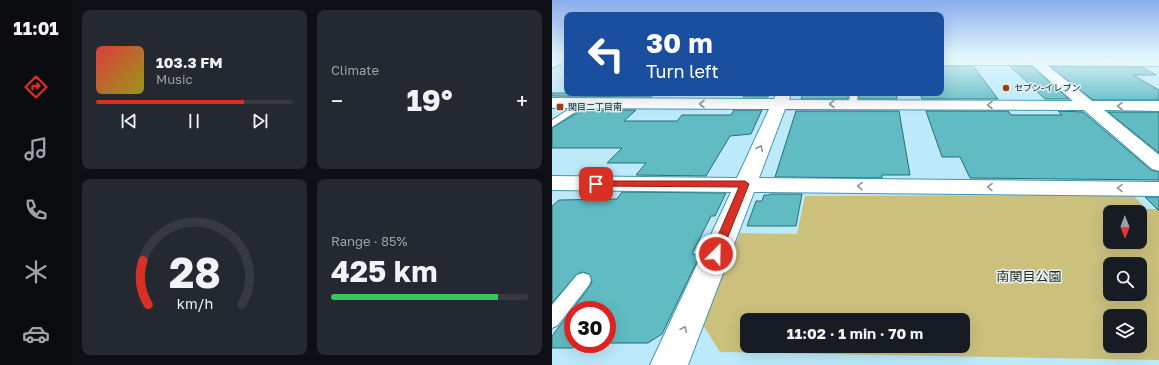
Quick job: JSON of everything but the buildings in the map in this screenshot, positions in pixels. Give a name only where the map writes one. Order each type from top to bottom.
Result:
[{"type":"street","points":[[1046,72],[1159,165]]},
{"type":"street","points":[[669,365],[781,99]]},
{"type":"street","points":[[552,103],[854,99],[1159,106]]},
{"type":"street","points":[[552,183],[1159,189]]},
{"type":"lane","points":[[552,124],[583,103]]},
{"type":"lane","points":[[552,319],[582,280]]},
{"type":"green space","name":"南関目公園","points":[[1133,195],[1142,205],[1103,205],[1103,249],[1147,249],[1147,209],[1159,209],[1159,360],[775,353],[970,353],[970,313],[740,313],[740,352],[720,352],[703,325],[740,233],[797,234],[805,196]]},
{"type":"place","name":"セブン-イレブン","points":[[1006,88]]},
{"type":"place","name":"関目二丁目南","points":[[560,107]]},
{"type":"route","points":[[596,184],[745,184],[716,254]]}]
